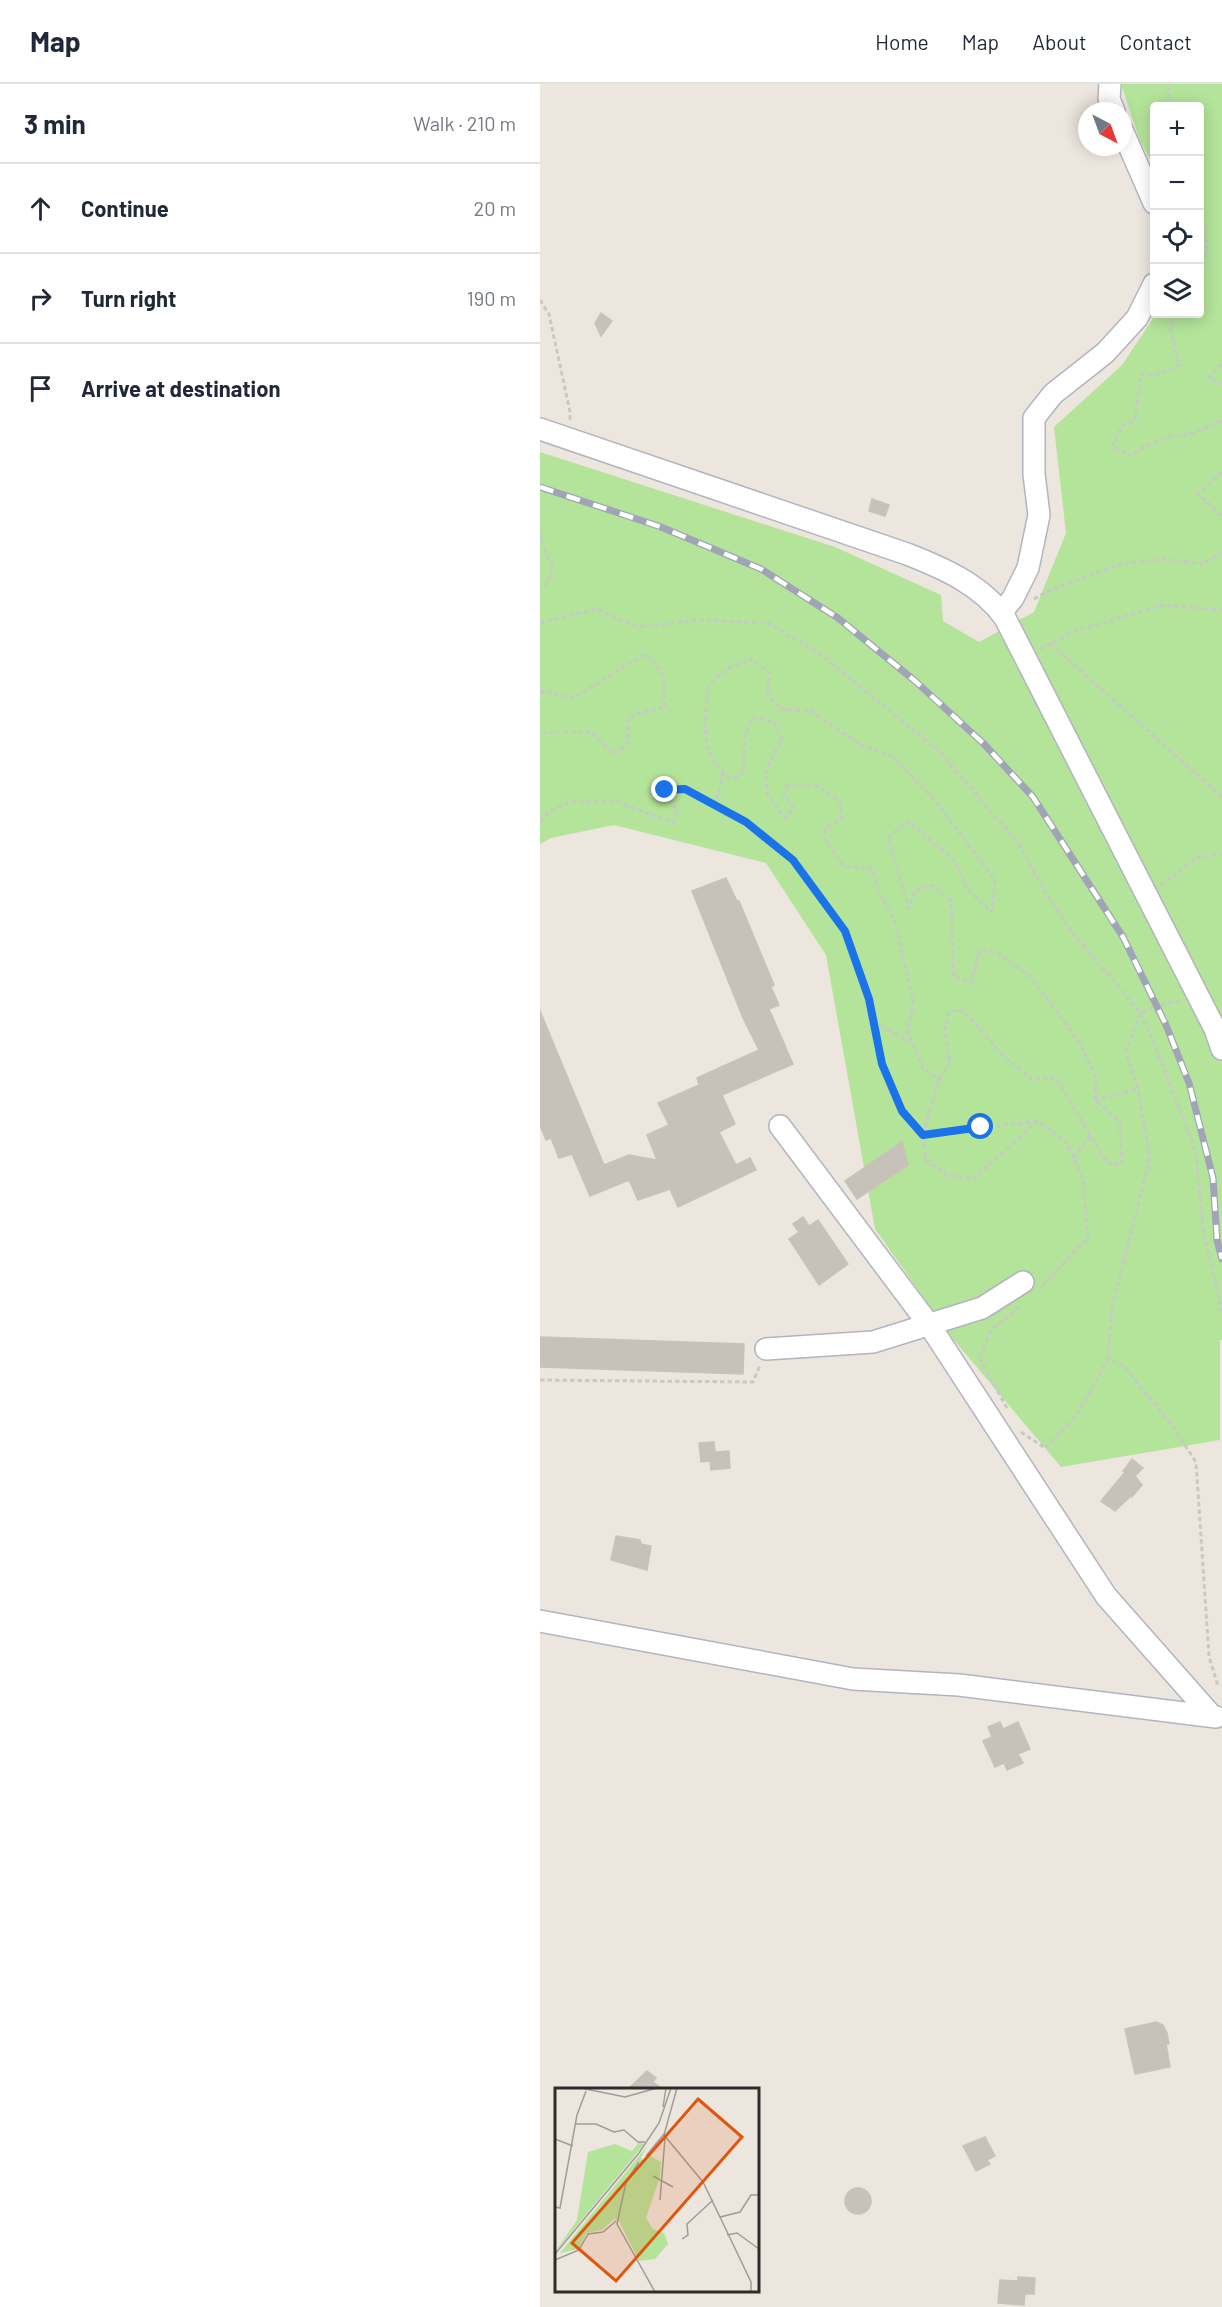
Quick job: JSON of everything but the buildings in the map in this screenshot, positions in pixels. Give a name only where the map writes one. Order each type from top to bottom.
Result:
[{"type":"street","points":[[1110,84],[1110,102]]},
{"type":"street","points":[[1132,152],[1150,192]]},
{"type":"street","points":[[1003,615],[1028,568],[1039,515],[1034,474],[1034,418],[1053,394],[1105,353],[1137,318],[1150,293]]},
{"type":"street","points":[[540,429],[907,554],[947,570],[974,587],[1003,615],[1215,1029],[1222,1049]]},
{"type":"street","points":[[780,1126],[930,1326],[1106,1596],[1217,1717]]},
{"type":"street","points":[[766,1350],[873,1342],[930,1326],[1029,1291]]},
{"type":"street","points":[[540,1621],[852,1679],[959,1685],[1217,1717]]},
{"type":"path","points":[[1168,102],[1169,84]]},
{"type":"path","points":[[1204,233],[1207,251],[1204,255]]},
{"type":"path","points":[[540,300],[549,314],[570,412],[568,439]]},
{"type":"path","points":[[1174,318],[1170,327],[1179,366],[1154,375],[1141,374],[1136,420],[1123,424],[1112,446],[1131,456],[1143,447],[1169,437],[1190,434],[1222,421]]},
{"type":"path","points":[[1222,364],[1209,378],[1222,384]]},
{"type":"path","points":[[1222,472],[1198,494],[1222,516]]},
{"type":"path","points":[[540,534],[553,566],[547,585],[540,585]]},
{"type":"path","points":[[1003,615],[1050,590],[1121,564],[1165,559],[1203,564],[1222,552]]},
{"type":"path","points":[[1024,657],[1076,631],[1163,605],[1222,610]]},
{"type":"path","points":[[540,623],[596,609],[639,627],[698,620],[768,622],[820,654],[939,751],[1018,843],[1070,930],[1140,1012],[1196,1152],[1203,1229],[1222,1312]]},
{"type":"path","points":[[1051,644],[1222,797]]},
{"type":"path","points":[[540,691],[574,698],[644,654],[657,662],[663,675],[665,707],[629,716],[627,745],[613,754],[592,732],[540,733]]},
{"type":"path","points":[[939,1079],[924,1070],[908,1032],[913,1001],[895,922],[880,895],[872,869],[843,866],[824,837],[826,828],[842,818],[840,802],[818,786],[787,786],[784,794],[793,808],[784,818],[767,793],[766,770],[782,739],[774,721],[753,718],[745,735],[744,771],[734,779],[723,774],[709,753],[705,714],[710,682],[729,668],[751,660],[770,673],[767,693],[781,709],[811,711],[861,745],[892,756],[932,797],[995,880],[992,912],[967,889],[956,862],[908,820],[888,838],[909,908],[915,890],[932,885],[951,901],[954,977],[971,983],[980,950],[998,953],[1031,977],[1080,1043],[1096,1078],[1095,1100]]},
{"type":"path","points":[[716,806],[723,774]]},
{"type":"path","points":[[540,821],[550,811],[571,802],[618,802],[673,823],[677,810],[665,790],[685,789],[746,822],[793,860],[845,931],[869,999],[882,1064],[902,1111],[923,1135]]},
{"type":"path","points":[[1147,896],[1197,858],[1222,854]]},
{"type":"path","points":[[1140,1012],[1152,1008]]},
{"type":"path","points":[[1037,1121],[975,1178],[947,1175],[926,1160],[923,1135],[939,1079],[950,1062],[945,1030],[950,1011],[963,1011],[1004,1056],[1031,1079],[1056,1078],[1107,1163],[1122,1164],[1120,1122],[1095,1100]]},
{"type":"path","points":[[1020,1431],[1045,1448],[1076,1416],[1108,1360],[1112,1307],[1150,1159],[1138,1089],[1126,1052],[1140,1012]]},
{"type":"path","points":[[873,1022],[912,1042]]},
{"type":"path","points":[[1095,1100],[1138,1089]]},
{"type":"path","points":[[923,1135],[1037,1121],[1066,1141],[1083,1179],[1088,1238],[1029,1291],[991,1330],[979,1358],[1008,1410]]},
{"type":"path","points":[[1074,1158],[1090,1136]]},
{"type":"path","points":[[540,1380],[753,1382],[766,1350]]},
{"type":"path","points":[[1108,1360],[1125,1366],[1173,1427],[1196,1462],[1209,1656],[1217,1683],[1222,1685]]},
{"type":"green space","points":[[1121,84],[1222,84],[1222,1340],[1220,1340],[1220,1440],[1061,1467],[953,1339],[875,1229],[826,955],[766,863],[614,825],[551,838],[540,844],[540,452],[835,547],[941,595],[943,621],[979,642],[1034,612],[1066,533],[1054,427],[1122,365],[1153,318],[1204,318],[1204,102],[1150,102],[1150,159],[1140,141],[1132,117],[1132,102],[1127,102]]},
{"type":"railway","points":[[540,487],[661,527],[761,569],[838,618],[914,680],[983,743],[1033,797],[1123,937],[1166,1025],[1189,1083],[1213,1178],[1217,1240],[1222,1259]]},
{"type":"route","points":[[665,790],[685,789],[746,822],[793,860],[845,931],[869,999],[882,1064],[902,1111],[923,1135],[981,1127]]}]
